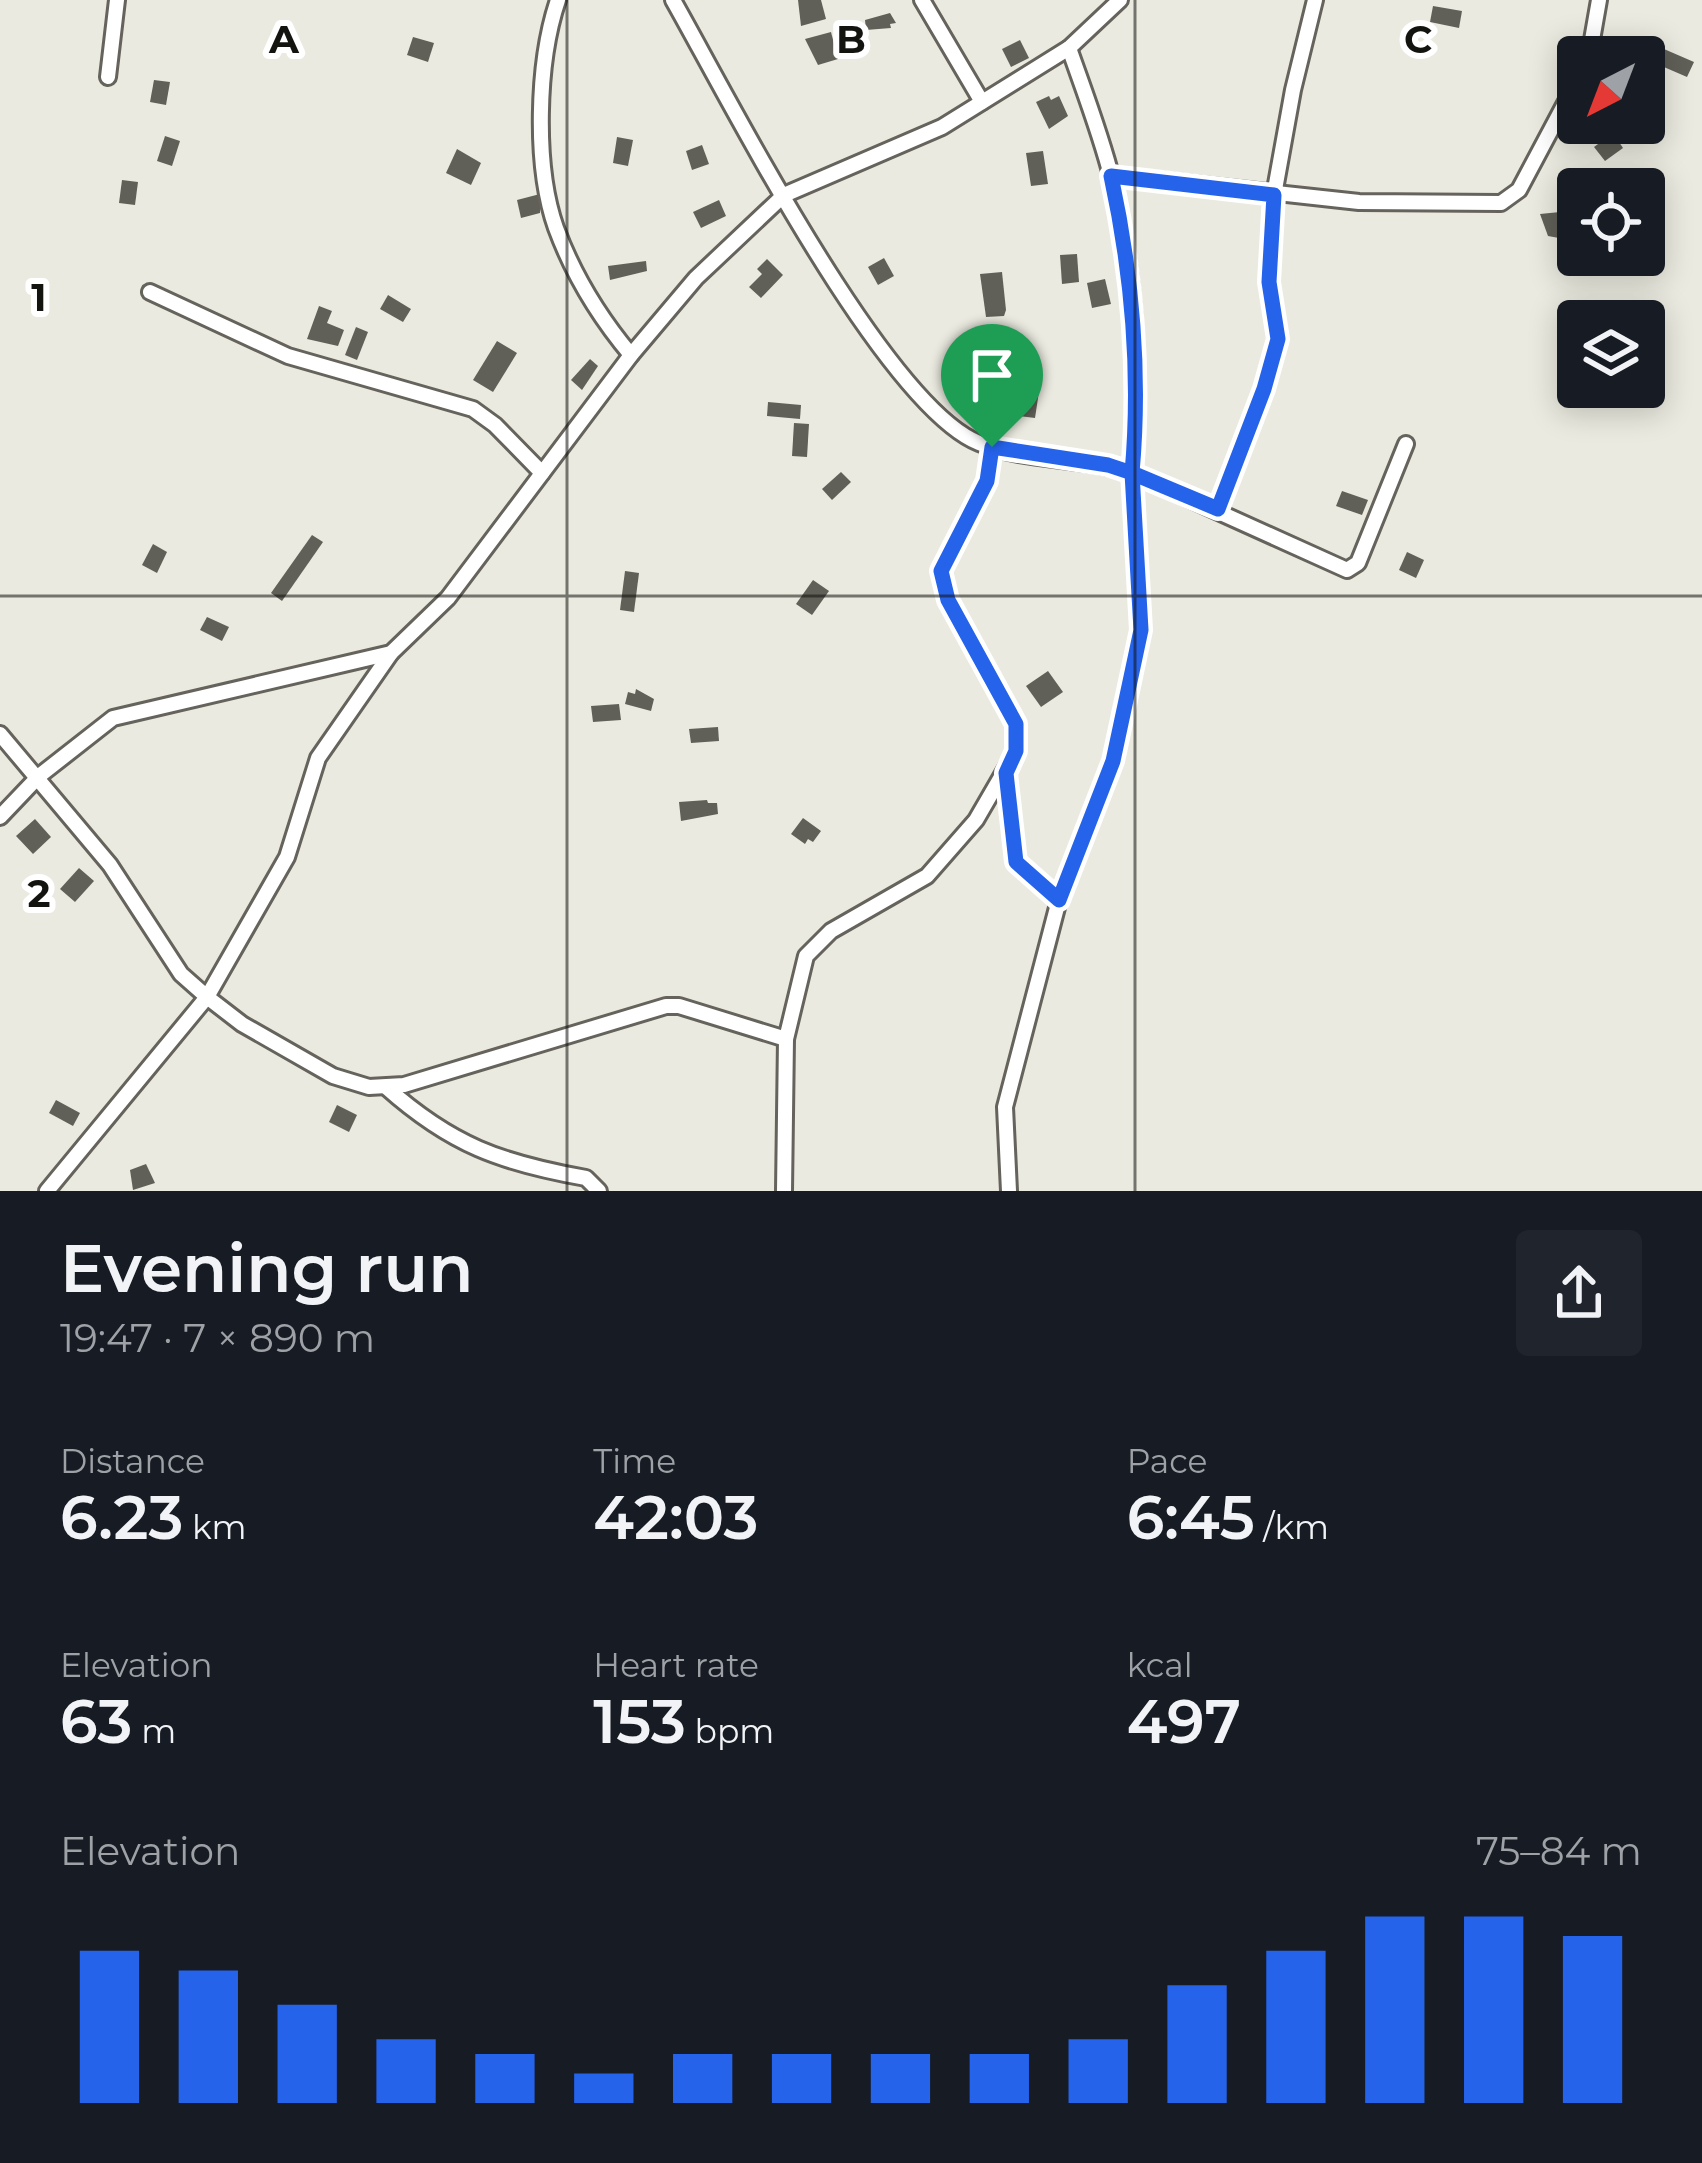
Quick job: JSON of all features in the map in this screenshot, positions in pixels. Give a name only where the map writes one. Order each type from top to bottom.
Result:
[{"type":"street","points":[[108,77],[117,0]]},
{"type":"street","points":[[558,0],[543,85],[544,174],[556,227],[577,272],[602,321],[631,355]]},
{"type":"street","points":[[673,0],[784,195],[906,382],[962,433],[992,447],[1132,473],[1347,570],[1358,563],[1406,444]]},
{"type":"street","points":[[922,0],[982,102]]},
{"type":"street","points":[[46,1191],[208,997],[287,857],[318,758],[391,653],[448,598],[631,355],[696,278],[784,195],[942,128],[1069,48],[1120,0]]},
{"type":"street","points":[[1218,509],[1278,339],[1269,282],[1274,195],[1316,0]]},
{"type":"street","points":[[1593,36],[1599,0]]},
{"type":"street","points":[[1009,1191],[1005,1107],[1059,900],[1113,761],[1141,630],[1132,473],[1135,321],[1111,176],[1069,48]]},
{"type":"street","points":[[1111,176],[1274,195],[1501,203],[1511,199],[1557,117]]},
{"type":"street","points":[[150,292],[288,356],[473,409],[496,425],[542,472]]},
{"type":"street","points":[[784,1191],[786,1040],[800,970],[817,942],[927,876],[976,820],[1016,751],[1016,724],[948,600],[941,571],[987,481],[992,447]]},
{"type":"street","points":[[0,817],[39,776],[113,718],[391,653]]},
{"type":"street","points":[[0,734],[110,865],[181,974],[242,1024],[333,1076],[386,1087],[439,1076],[666,1006],[786,1040]]},
{"type":"street","points":[[1006,773],[1016,862],[1059,900]]},
{"type":"street","points":[[386,1087],[426,1123],[475,1150],[586,1178],[599,1191]]},
{"type":"building","points":[[798,0],[821,0],[826,19],[801,26]]},
{"type":"building","points":[[1433,6],[1462,11],[1459,28],[1430,22]]},
{"type":"building","points":[[890,13],[896,23],[891,28],[866,30],[865,20]]},
{"type":"building","points":[[831,32],[838,59],[818,65],[805,39]]},
{"type":"building","points":[[413,37],[434,43],[428,62],[407,55]]},
{"type":"building","points":[[1020,40],[1029,58],[1011,67],[1002,49]]},
{"type":"building","points":[[1665,49],[1694,62],[1687,77],[1665,67]]},
{"type":"building","points":[[154,80],[170,82],[166,105],[150,102]]},
{"type":"building","points":[[1049,96],[1051,100],[1059,96],[1068,116],[1049,129],[1036,102]]},
{"type":"building","points":[[165,136],[180,141],[172,166],[157,161]]},
{"type":"building","points":[[617,137],[633,140],[628,166],[613,163]]},
{"type":"building","points":[[1620,144],[1623,148],[1605,161],[1594,147]]},
{"type":"building","points":[[702,145],[709,164],[692,170],[686,151]]},
{"type":"building","points":[[457,149],[481,163],[471,185],[446,173]]},
{"type":"building","points":[[1043,151],[1048,184],[1031,186],[1026,153]]},
{"type":"building","points":[[122,180],[138,182],[135,205],[119,203]]},
{"type":"building","points":[[540,194],[540,213],[521,218],[517,200]]},
{"type":"building","points":[[719,200],[726,216],[701,228],[693,212]]},
{"type":"building","points":[[1557,212],[1557,238],[1548,236],[1540,214]]},
{"type":"building","points":[[1077,254],[1079,282],[1062,284],[1060,255]]},
{"type":"building","points":[[884,258],[894,276],[878,285],[868,267]]},
{"type":"building","points":[[767,259],[783,275],[761,298],[749,287],[762,274],[757,269]]},
{"type":"building","points":[[646,261],[647,271],[610,280],[608,266]]},
{"type":"building","points":[[1002,272],[1004,316],[986,317],[980,274]]},
{"type":"building","points":[[1105,279],[1111,304],[1092,308],[1087,283]]},
{"type":"building","points":[[388,295],[411,309],[403,322],[380,309]]},
{"type":"building","points":[[319,306],[332,311],[327,323],[344,330],[338,346],[307,339]]},
{"type":"building","points":[[356,327],[368,332],[357,360],[345,355]]},
{"type":"building","points":[[497,341],[517,353],[493,392],[473,380]]},
{"type":"building","points":[[590,359],[598,366],[582,390],[571,380]]},
{"type":"building","points":[[1024,383],[1040,385],[1035,418],[1019,416]]},
{"type":"building","points":[[768,402],[801,405],[800,419],[767,416]]},
{"type":"building","points":[[794,423],[809,424],[807,457],[792,456]]},
{"type":"building","points":[[841,472],[851,482],[832,500],[822,489]]},
{"type":"building","points":[[1342,491],[1368,500],[1362,515],[1336,506]]},
{"type":"building","points":[[312,535],[323,542],[282,601],[271,593]]},
{"type":"building","points":[[153,544],[167,552],[157,573],[142,565]]},
{"type":"building","points":[[1407,552],[1424,560],[1416,578],[1399,570]]},
{"type":"building","points":[[625,571],[639,573],[634,612],[620,610]]},
{"type":"building","points":[[813,580],[829,591],[812,615],[796,604]]},
{"type":"building","points":[[207,617],[229,627],[222,641],[200,630]]},
{"type":"building","points":[[1048,671],[1063,692],[1041,707],[1026,686]]},
{"type":"building","points":[[636,689],[654,699],[651,711],[625,704],[628,692],[635,694]]},
{"type":"building","points":[[619,704],[621,720],[593,722],[591,706]]},
{"type":"building","points":[[718,727],[719,741],[691,743],[689,729]]},
{"type":"building","points":[[679,802],[717,803],[718,814],[681,821]]},
{"type":"building","points":[[803,818],[821,831],[805,844],[791,834]]},
{"type":"building","points":[[35,819],[51,837],[33,854],[16,836]]},
{"type":"building","points":[[79,868],[94,881],[75,902],[60,889]]},
{"type":"building","points":[[56,1100],[80,1113],[73,1126],[49,1113]]},
{"type":"building","points":[[337,1105],[357,1115],[349,1132],[329,1122]]},
{"type":"building","points":[[146,1164],[155,1183],[133,1190],[130,1170]]},
{"type":"route","points":[[992,447],[981,496],[941,571],[948,600],[1016,724],[1016,751],[1006,773],[1016,862],[1059,900],[1113,761],[1141,630],[1132,473],[1218,509],[1278,339],[1269,282],[1274,195],[1111,176],[1135,321],[1132,473],[992,447]]}]
